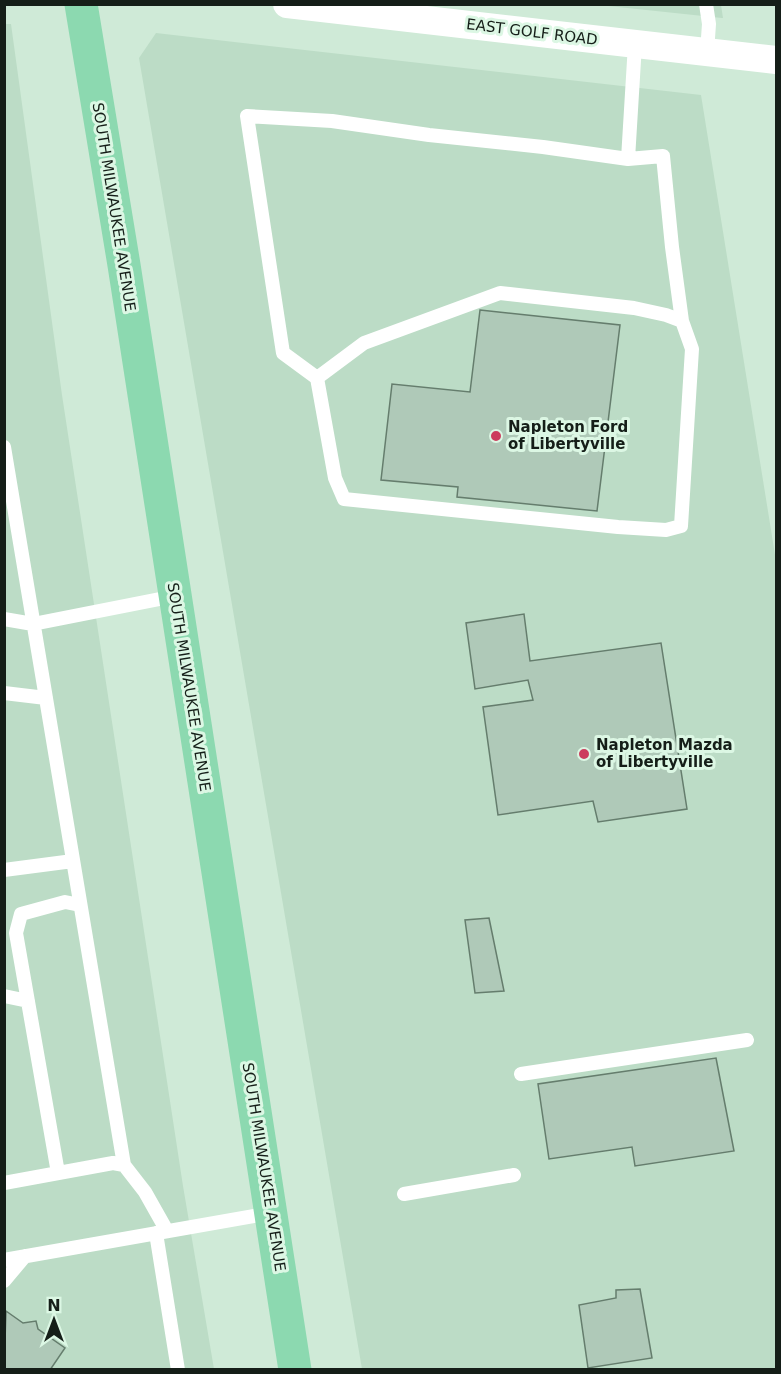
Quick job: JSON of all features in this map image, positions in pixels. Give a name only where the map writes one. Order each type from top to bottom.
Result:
[{"type":"main road","name":"SOUTH MILWAUKEE AVENUE","points":[[81,4],[295,1370]]},
{"type":"street","name":"EAST GOLF ROAD","points":[[298,5],[777,60]]},
{"type":"lane","points":[[706,4],[709,24],[707,52]]},
{"type":"lane","points":[[628,159],[635,44]]},
{"type":"lane","points":[[247,116],[332,121],[628,159],[663,156],[682,321],[692,349],[681,526],[666,530],[344,499],[335,478],[317,378],[283,353],[247,116]]},
{"type":"lane","points":[[317,378],[364,343],[500,293],[634,308],[682,321]]},
{"type":"lane","points":[[4,447],[124,1165],[146,1192],[162,1232],[178,1370]]},
{"type":"lane","points":[[4,619],[33,624],[175,596]]},
{"type":"lane","points":[[4,693],[46,698]]},
{"type":"lane","points":[[5,871],[73,861]]},
{"type":"lane","points":[[58,1173],[16,933],[21,914],[65,902],[80,905]]},
{"type":"lane","points":[[4,996],[28,1001]]},
{"type":"lane","points":[[521,1074],[747,1040]]},
{"type":"lane","points":[[4,1183],[113,1163],[124,1165]]},
{"type":"lane","points":[[404,1194],[514,1175]]},
{"type":"lane","points":[[4,1260],[271,1213]]},
{"type":"lane","points":[[4,1281],[25,1256]]},
{"type":"shaded area","points":[[599,5],[721,5],[723,18],[722,18]]},
{"type":"shaded area","points":[[4,24],[11,24],[62,395],[183,1186],[214,1369],[5,1369]]},
{"type":"shaded area","points":[[156,33],[701,95],[776,561],[776,1369],[362,1369],[139,58]]},
{"type":"building","name":"Napleton Ford of Libertyville","points":[[480,310],[620,325],[597,511],[457,497],[458,487],[381,480],[392,384],[470,392]]},
{"type":"building","name":"Napleton Mazda of Libertyville","points":[[524,614],[530,661],[661,643],[687,809],[598,822],[593,801],[498,815],[483,707],[533,700],[528,680],[475,689],[466,623]]},
{"type":"building","points":[[489,918],[504,991],[475,993],[465,920]]},
{"type":"building","points":[[716,1058],[734,1151],[635,1166],[632,1147],[549,1159],[538,1084]]},
{"type":"building","points":[[640,1289],[652,1358],[588,1368],[579,1305],[616,1298],[616,1290]]},
{"type":"building","points":[[6,1311],[23,1323],[36,1321],[38,1329],[65,1348],[50,1370],[4,1370]]},
{"type":"place","name":"Napleton Ford of Libertyville","points":[[496,436]]},
{"type":"place","name":"Napleton Mazda of Libertyville","points":[[584,754]]}]
